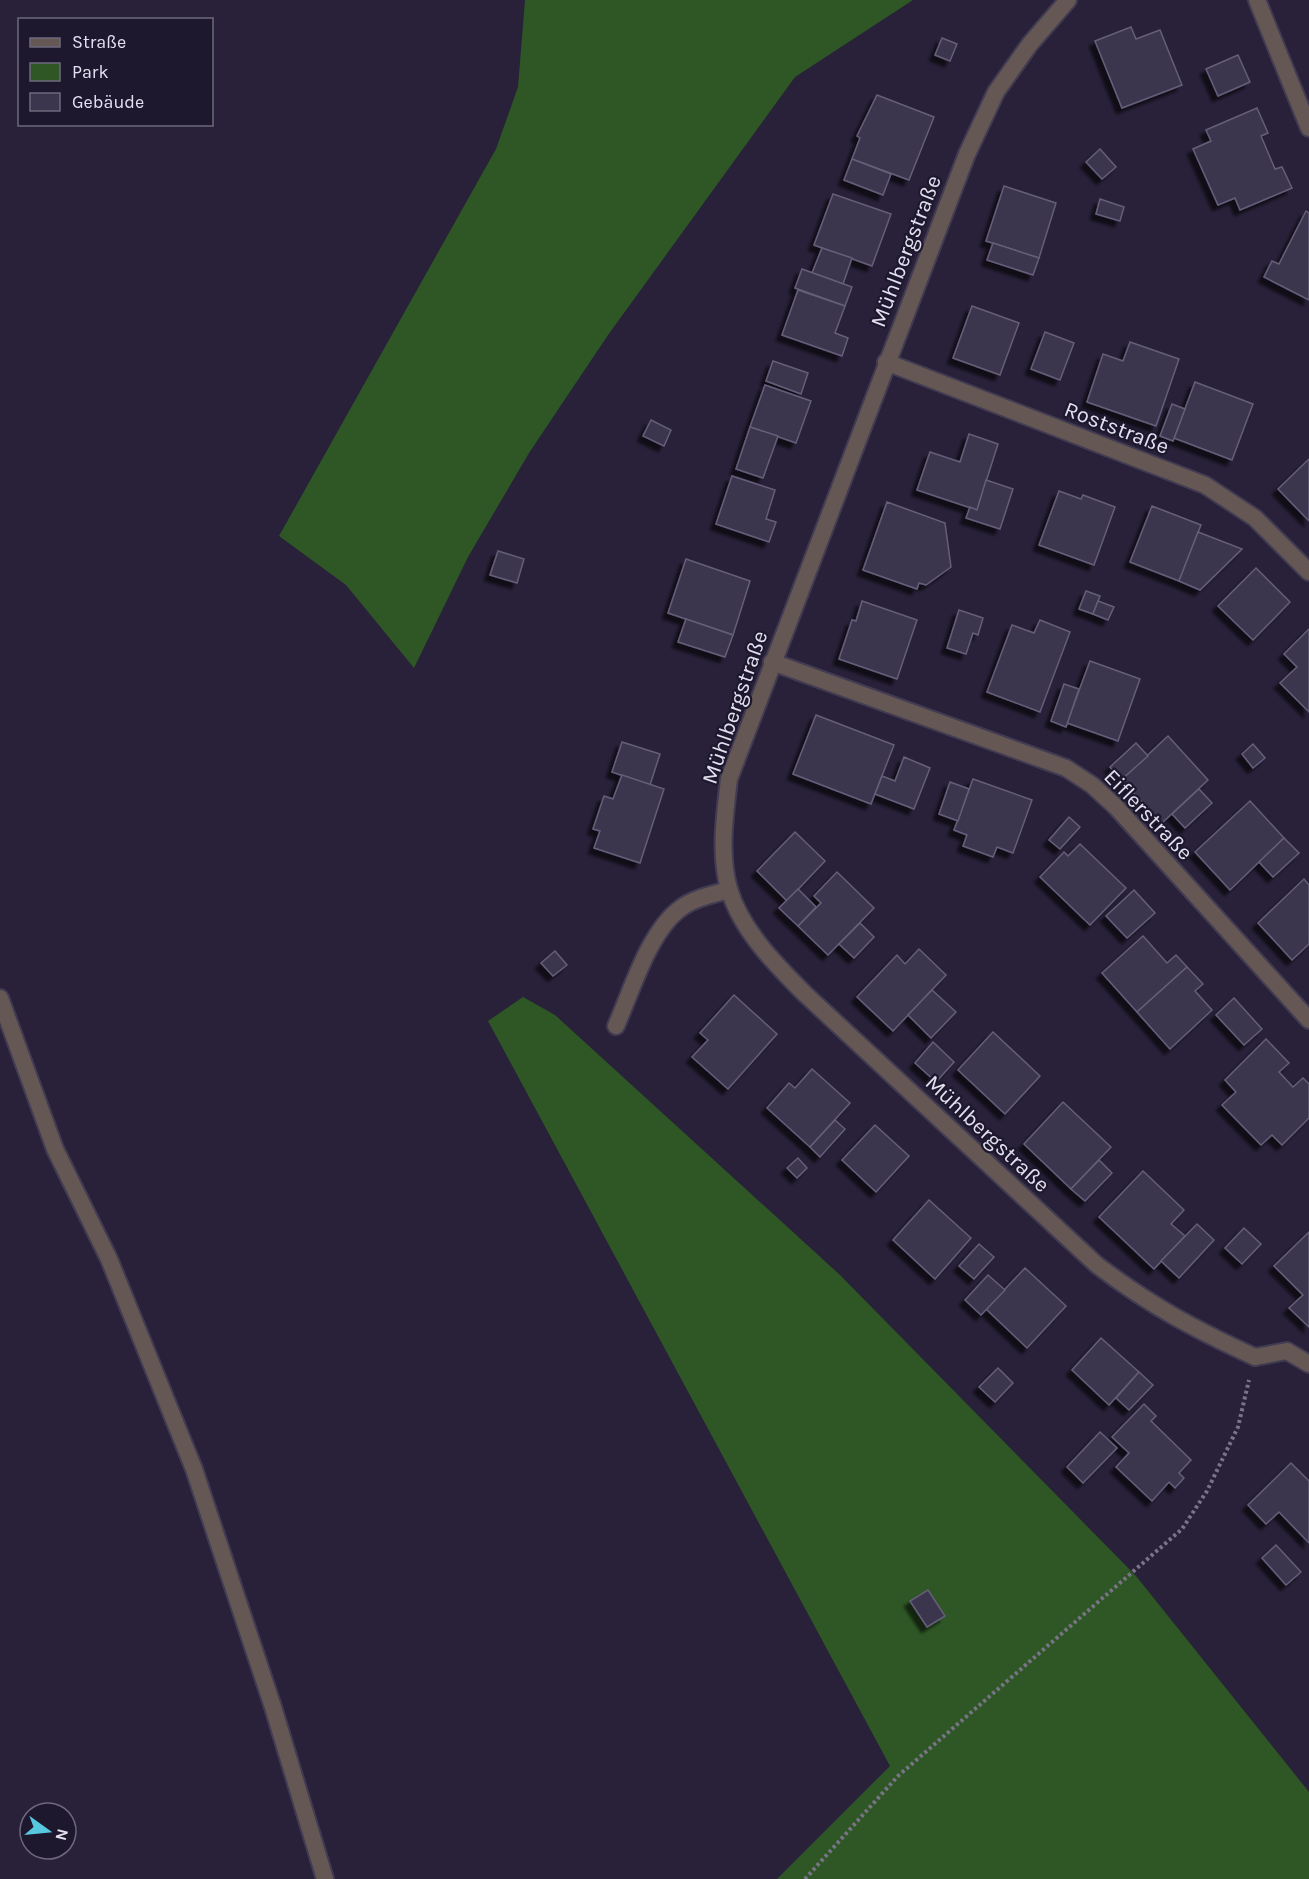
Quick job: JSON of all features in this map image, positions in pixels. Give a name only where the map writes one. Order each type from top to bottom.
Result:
[{"type":"street","name":"Mühlbergstraße","points":[[1068,0],[1030,44],[996,92],[967,154],[886,362],[729,779],[723,826],[729,890],[747,926],[779,968],[1097,1265],[1143,1299],[1193,1329],[1255,1357]]},
{"type":"street","points":[[1257,0],[1309,128]]},
{"type":"street","name":"Roststraße","points":[[886,362],[1205,486],[1255,518],[1309,572]]},
{"type":"street","name":"Eiflerstraße","points":[[772,662],[1066,768],[1092,785],[1116,807],[1309,1020]]},
{"type":"street","points":[[616,1026],[655,938],[668,920],[682,906],[729,890]]},
{"type":"street","points":[[0,998],[55,1149],[109,1259],[194,1469],[273,1707],[325,1879]]},
{"type":"street","points":[[1255,1357],[1287,1351],[1309,1364]]},
{"type":"path","points":[[805,1879],[898,1776],[1182,1529],[1207,1491],[1238,1427],[1255,1357]]},
{"type":"green space","points":[[525,0],[913,0],[795,77],[608,335],[529,453],[468,557],[414,668],[346,585],[279,536],[496,149],[518,87]]},
{"type":"green space","points":[[523,997],[555,1015],[840,1275],[1136,1576],[1309,1792],[1309,1879],[777,1879],[890,1766],[488,1021]]},
{"type":"building","points":[[1131,27],[1136,39],[1160,30],[1182,85],[1122,108],[1095,41]]},
{"type":"building","points":[[942,38],[957,44],[950,61],[935,55]]},
{"type":"building","points":[[1238,55],[1250,82],[1218,96],[1206,69]]},
{"type":"building","points":[[877,95],[934,117],[909,180],[852,159],[860,138],[857,136]]},
{"type":"building","points":[[1257,108],[1268,133],[1261,136],[1275,169],[1282,167],[1292,188],[1240,210],[1235,198],[1218,205],[1193,149],[1211,141],[1206,130]]},
{"type":"building","points":[[1100,149],[1116,167],[1102,179],[1086,162]]},
{"type":"building","points":[[852,159],[891,174],[883,195],[844,180]]},
{"type":"building","points":[[1004,186],[1056,203],[1039,258],[986,241]]},
{"type":"building","points":[[833,194],[891,214],[872,266],[814,245]]},
{"type":"building","points":[[1100,199],[1124,207],[1120,221],[1096,214]]},
{"type":"building","points":[[1306,211],[1309,213],[1309,300],[1264,277],[1272,261],[1279,264]]},
{"type":"building","points":[[993,243],[1039,258],[1033,275],[987,260]]},
{"type":"building","points":[[822,248],[852,258],[843,284],[812,273]]},
{"type":"building","points":[[802,269],[852,287],[845,306],[795,288]]},
{"type":"building","points":[[798,290],[845,306],[835,333],[848,338],[842,356],[782,335]]},
{"type":"building","points":[[972,306],[1019,323],[1000,375],[953,358]]},
{"type":"building","points":[[1045,332],[1074,343],[1060,380],[1031,369]]},
{"type":"building","points":[[1130,342],[1179,359],[1156,426],[1087,402],[1103,354],[1123,361]]},
{"type":"building","points":[[773,361],[808,373],[801,394],[766,381]]},
{"type":"building","points":[[1195,382],[1253,404],[1232,460],[1174,438]]},
{"type":"building","points":[[765,385],[811,401],[796,443],[750,427]]},
{"type":"building","points":[[1172,404],[1185,409],[1173,441],[1160,436]]},
{"type":"building","points":[[651,420],[671,430],[664,446],[643,436]]},
{"type":"building","points":[[750,427],[778,436],[763,478],[736,469]]},
{"type":"building","points":[[969,434],[998,444],[977,510],[917,490],[930,452],[960,462]]},
{"type":"building","points":[[1309,459],[1309,521],[1278,489]]},
{"type":"building","points":[[732,476],[775,490],[766,519],[776,522],[769,542],[716,524]]},
{"type":"building","points":[[986,480],[1013,489],[1000,529],[966,518],[970,507],[977,510]]},
{"type":"building","points":[[1059,491],[1081,499],[1083,495],[1115,507],[1094,565],[1039,545]]},
{"type":"building","points":[[887,502],[945,523],[951,567],[926,585],[919,583],[917,589],[863,570]]},
{"type":"building","points":[[1152,506],[1201,525],[1179,581],[1130,562]]},
{"type":"building","points":[[1198,532],[1242,549],[1200,590],[1179,581]]},
{"type":"building","points":[[498,551],[524,559],[517,583],[490,575]]},
{"type":"building","points":[[686,559],[750,581],[733,635],[668,613]]},
{"type":"building","points":[[1256,568],[1290,602],[1253,640],[1218,606]]},
{"type":"building","points":[[1086,591],[1100,596],[1093,614],[1079,609]]},
{"type":"building","points":[[862,601],[917,620],[897,679],[839,659],[852,620],[856,621]]},
{"type":"building","points":[[1098,601],[1114,607],[1108,620],[1093,614]]},
{"type":"building","points":[[959,610],[983,618],[978,635],[973,633],[966,654],[947,648]]},
{"type":"building","points":[[686,619],[733,635],[725,657],[678,642]]},
{"type":"building","points":[[1040,620],[1070,632],[1040,712],[987,692],[1012,625],[1034,633]]},
{"type":"building","points":[[1309,629],[1309,712],[1280,683],[1297,667],[1284,654]]},
{"type":"building","points":[[1090,661],[1140,679],[1118,741],[1067,723]]},
{"type":"building","points":[[1064,684],[1079,689],[1066,727],[1051,721]]},
{"type":"building","points":[[816,715],[894,745],[871,804],[793,774]]},
{"type":"building","points":[[1168,736],[1208,780],[1162,823],[1121,780]]},
{"type":"building","points":[[622,742],[660,754],[650,785],[612,772]]},
{"type":"building","points":[[1136,743],[1148,756],[1121,780],[1110,767]]},
{"type":"building","points":[[1253,744],[1265,758],[1253,768],[1242,754]]},
{"type":"building","points":[[904,757],[930,768],[914,809],[875,794],[882,776],[895,781]]},
{"type":"building","points":[[622,775],[664,789],[640,863],[594,848],[600,831],[593,829],[604,796],[613,799]]},
{"type":"building","points":[[973,779],[1032,800],[1013,853],[997,847],[993,857],[963,846],[967,835],[954,830]]},
{"type":"building","points":[[950,782],[969,789],[958,821],[939,814]]},
{"type":"building","points":[[1199,789],[1212,803],[1185,828],[1172,814]]},
{"type":"building","points":[[1250,801],[1284,838],[1230,890],[1195,852]]},
{"type":"building","points":[[1069,817],[1080,827],[1060,849],[1049,840]]},
{"type":"building","points":[[795,832],[825,861],[787,901],[757,871]]},
{"type":"building","points":[[1284,838],[1299,853],[1273,877],[1259,862]]},
{"type":"building","points":[[1080,844],[1126,888],[1090,925],[1040,877],[1064,852],[1068,856]]},
{"type":"building","points":[[837,872],[874,908],[828,955],[798,926],[821,903],[814,896]]},
{"type":"building","points":[[1304,879],[1309,885],[1309,944],[1292,960],[1258,923]]},
{"type":"building","points":[[798,889],[816,907],[798,926],[779,908]]},
{"type":"building","points":[[1134,890],[1155,913],[1127,938],[1106,916]]},
{"type":"building","points":[[860,923],[874,937],[854,958],[839,944]]},
{"type":"building","points":[[1143,936],[1167,963],[1176,955],[1187,967],[1137,1012],[1102,973]]},
{"type":"building","points":[[919,949],[946,975],[893,1031],[857,997],[897,955],[905,964]]},
{"type":"building","points":[[555,951],[567,965],[553,976],[541,963]]},
{"type":"building","points":[[1187,967],[1203,984],[1195,991],[1212,1010],[1170,1049],[1137,1012]]},
{"type":"building","points":[[932,990],[956,1012],[931,1038],[908,1015]]},
{"type":"building","points":[[734,995],[777,1034],[728,1089],[692,1057],[708,1040],[700,1033]]},
{"type":"building","points":[[1234,998],[1262,1029],[1244,1045],[1216,1015]]},
{"type":"building","points":[[993,1032],[1040,1076],[1005,1114],[958,1070]]},
{"type":"building","points":[[1266,1039],[1289,1063],[1279,1072],[1293,1087],[1303,1078],[1309,1084],[1309,1118],[1282,1145],[1272,1135],[1261,1145],[1222,1105],[1236,1092],[1225,1080]]},
{"type":"building","points":[[933,1042],[954,1062],[936,1082],[915,1063]]},
{"type":"building","points":[[812,1069],[850,1103],[810,1147],[767,1108],[789,1083],[795,1088]]},
{"type":"building","points":[[1063,1102],[1111,1147],[1071,1189],[1024,1144]]},
{"type":"building","points":[[835,1120],[845,1129],[820,1157],[810,1147]]},
{"type":"building","points":[[875,1125],[909,1156],[876,1192],[842,1160]]},
{"type":"building","points":[[798,1158],[807,1168],[797,1178],[787,1168]]},
{"type":"building","points":[[1099,1160],[1112,1173],[1085,1201],[1071,1189]]},
{"type":"building","points":[[1143,1171],[1184,1210],[1171,1224],[1185,1236],[1154,1269],[1099,1217]]},
{"type":"building","points":[[929,1200],[971,1238],[935,1279],[893,1240]]},
{"type":"building","points":[[1197,1224],[1214,1240],[1179,1278],[1161,1261]]},
{"type":"building","points":[[1244,1228],[1261,1244],[1242,1264],[1225,1248]]},
{"type":"building","points":[[1309,1232],[1309,1327],[1289,1308],[1303,1295],[1274,1266]]},
{"type":"building","points":[[979,1244],[994,1257],[974,1279],[959,1266]]},
{"type":"building","points":[[1025,1268],[1066,1306],[1027,1348],[986,1309]]},
{"type":"building","points":[[988,1275],[1005,1290],[981,1315],[965,1300]]},
{"type":"building","points":[[1101,1338],[1139,1372],[1109,1405],[1072,1370]]},
{"type":"building","points":[[998,1368],[1013,1383],[995,1402],[979,1387]]},
{"type":"building","points":[[1139,1372],[1153,1385],[1129,1410],[1116,1398]]},
{"type":"building","points":[[1144,1404],[1156,1416],[1151,1421],[1191,1460],[1179,1473],[1184,1478],[1175,1488],[1169,1482],[1152,1501],[1116,1467],[1129,1453],[1112,1437]]},
{"type":"building","points":[[1100,1432],[1117,1448],[1083,1483],[1067,1467]]},
{"type":"building","points":[[1291,1463],[1309,1481],[1309,1543],[1279,1512],[1266,1524],[1248,1505]]},
{"type":"building","points":[[1276,1545],[1301,1572],[1286,1585],[1262,1558]]},
{"type":"building","points":[[928,1590],[945,1616],[927,1627],[910,1601]]}]
